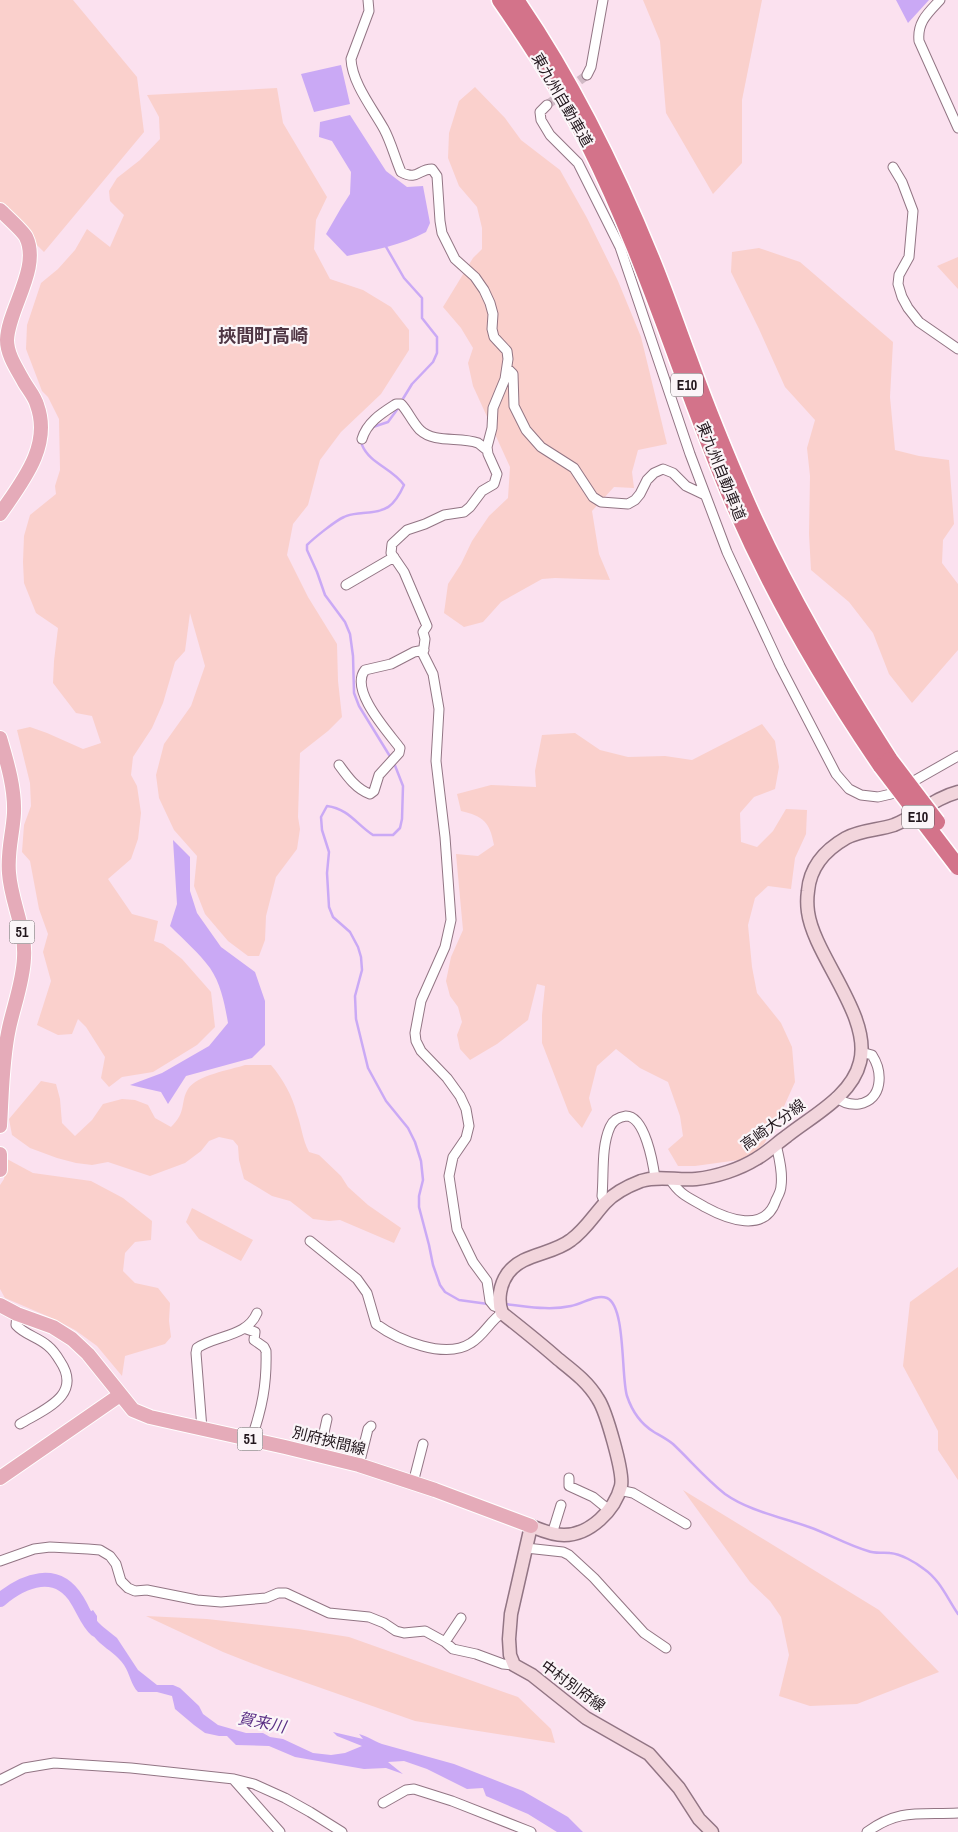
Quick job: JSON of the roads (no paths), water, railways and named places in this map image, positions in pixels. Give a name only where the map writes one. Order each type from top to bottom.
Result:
[{"type":"highway","name":"東九州自動車道","points":[[500,0],[528,39],[588,143],[635,250],[708,442],[759,560],[816,665],[958,867]]},
{"type":"highway","name":"東九州自動車道","points":[[516,0],[568,83],[598,139],[617,180],[653,262],[719,436],[769,552],[799,611],[885,763],[958,848]]},
{"type":"main road","points":[[0,210],[26,237],[29,250],[29,265],[9,325],[7,346],[14,364],[37,404],[41,423],[41,444],[30,468],[0,514]]},
{"type":"main road","name":"51","points":[[0,738],[10,772],[14,812],[8,844],[8,872],[24,939],[24,959],[21,982],[8,1030],[0,1126]]},
{"type":"main road","name":"高崎大分線","points":[[502,1311],[502,1286],[509,1272],[522,1261],[552,1251],[570,1241],[582,1232],[605,1202],[620,1190],[655,1178],[696,1179],[720,1174],[756,1159],[836,1098],[854,1077],[860,1062],[860,1037],[856,1023],[815,934],[808,914],[809,883],[814,867],[823,856],[847,837],[904,821],[943,796],[958,792]]},
{"type":"main road","points":[[0,1154],[0,1170]]},
{"type":"main road","name":"別府挾間線","points":[[0,1304],[17,1314],[53,1327],[72,1339],[88,1354],[133,1410],[150,1417],[319,1454],[359,1465],[531,1526]]},
{"type":"main road","points":[[502,1311],[582,1378],[599,1399],[606,1416],[616,1455],[621,1485],[609,1510],[590,1527],[564,1535],[552,1534],[531,1526],[511,1614],[509,1639],[510,1655],[514,1664]]},
{"type":"main road","points":[[0,1478],[120,1395]]},
{"type":"main road","name":"中村別府線","points":[[514,1664],[532,1675],[586,1718],[649,1754],[679,1788],[699,1819],[712,1832]]},
{"type":"street","points":[[310,1241],[357,1278],[367,1294],[376,1324],[403,1340],[432,1348],[464,1346],[477,1339],[502,1311],[490,1301],[487,1281],[472,1262],[458,1229],[450,1176],[453,1158],[466,1138],[469,1126],[466,1108],[447,1078],[421,1051],[416,1042],[415,1033],[422,1001],[445,947],[451,920],[445,837],[436,761],[439,709],[433,674],[424,654],[426,639],[422,632],[427,626],[404,572],[391,553],[392,544],[407,530],[444,515],[464,512],[482,491],[494,484],[497,474],[488,450],[493,408],[505,379],[507,351],[494,337],[492,329],[493,314],[490,303],[475,277],[455,259],[442,233],[437,176],[432,169],[417,175],[407,175],[401,172],[384,130],[362,93],[351,64],[352,54],[368,11],[368,0]]},
{"type":"street","points":[[587,75],[591,67],[597,40],[603,0]]},
{"type":"street","points":[[940,0],[921,24],[918,30],[919,41],[958,128]]},
{"type":"street","points":[[547,105],[540,112],[541,120],[550,135],[578,163],[620,247],[705,496],[727,552],[780,666],[836,774],[849,789],[861,794],[878,797],[891,794],[958,756]]},
{"type":"street","points":[[893,167],[904,187],[913,211],[909,257],[899,275],[898,284],[902,296],[908,308],[919,322],[958,349]]},
{"type":"street","points":[[507,368],[513,374],[514,406],[526,430],[541,447],[574,468],[593,497],[601,502],[628,504],[636,500],[646,480],[654,472],[663,469],[673,473],[686,486],[705,496]]},
{"type":"street","points":[[362,439],[364,432],[370,424],[396,404],[404,407],[420,430],[426,434],[472,442],[488,450]]},
{"type":"street","points":[[346,584],[394,557]]},
{"type":"street","points":[[339,765],[361,790],[370,794],[374,791],[379,775],[399,753],[400,748],[364,696],[361,678],[365,670],[391,664],[414,652],[424,650]]},
{"type":"street","points":[[836,1098],[846,1103],[857,1104],[868,1101],[877,1093],[880,1079],[875,1059],[870,1054],[861,1052]]},
{"type":"street","points":[[605,1202],[602,1196],[606,1141],[611,1125],[621,1117],[631,1116],[638,1121],[654,1166],[655,1178]]},
{"type":"street","points":[[670,1179],[678,1191],[731,1220],[746,1222],[762,1218],[774,1209],[781,1187],[780,1164],[776,1144]]},
{"type":"street","points":[[202,1429],[197,1348],[251,1324],[257,1313]]},
{"type":"street","points":[[17,1314],[16,1326],[21,1331],[40,1339],[50,1347],[68,1373],[68,1384],[64,1394],[20,1424]]},
{"type":"street","points":[[244,1328],[255,1332],[254,1340],[264,1347],[266,1351],[266,1382],[263,1404],[251,1440]]},
{"type":"street","points":[[319,1454],[327,1419]]},
{"type":"street","points":[[359,1465],[368,1429],[371,1426]]},
{"type":"street","points":[[413,1483],[423,1444]]},
{"type":"street","points":[[569,1478],[569,1486],[593,1497],[609,1510]]},
{"type":"street","points":[[619,1490],[633,1493],[686,1524]]},
{"type":"street","points":[[552,1534],[561,1505]]},
{"type":"street","points":[[0,1561],[34,1549],[50,1547],[100,1550],[110,1556],[116,1564],[122,1581],[128,1588],[135,1591],[147,1590],[197,1600],[221,1602],[266,1598],[278,1593],[286,1593],[329,1613],[369,1617],[384,1623],[396,1631],[404,1633],[425,1631],[445,1642],[453,1649],[476,1654],[503,1664],[514,1664]]},
{"type":"street","points":[[526,1548],[563,1552],[569,1555],[594,1578],[644,1633],[666,1648]]},
{"type":"street","points":[[0,1555],[18,1554]]},
{"type":"street","points":[[445,1642],[461,1618]]},
{"type":"street","points":[[0,1780],[24,1768],[54,1763],[131,1768],[234,1780],[254,1784],[285,1798],[342,1832]]},
{"type":"street","points":[[234,1780],[280,1832]]},
{"type":"street","points":[[383,1803],[406,1790],[414,1788],[528,1831]]},
{"type":"street","points":[[867,1832],[888,1819],[897,1816],[920,1812],[958,1813]]},
{"type":"waterway","points":[[385,245],[404,278],[422,298],[422,318],[437,337],[437,353],[433,362],[412,384],[401,402]]},
{"type":"waterway","points":[[373,427],[388,422],[399,407]]},
{"type":"waterway","points":[[363,441],[362,445],[370,457],[394,474],[404,485],[397,499],[383,510],[346,516],[340,519],[310,542],[307,545],[307,550],[325,595],[345,622],[350,634],[353,656],[354,693],[359,706],[391,758]]},
{"type":"waterway","points":[[394,763],[403,786],[402,819],[400,828],[393,835],[373,835],[347,814],[335,808],[327,806],[321,817],[322,830],[329,852],[327,873],[329,907],[333,917],[350,932],[361,957],[362,970],[355,996],[356,1019],[368,1068],[386,1101],[408,1128],[421,1161],[423,1180],[419,1196],[419,1207],[433,1265],[440,1285],[445,1292],[459,1300],[488,1304]]},
{"type":"waterway","points":[[504,1304],[554,1308],[576,1305],[598,1297],[607,1298],[613,1304],[620,1328],[627,1396],[634,1412],[645,1425],[673,1444],[711,1482],[734,1500],[816,1530],[860,1549],[894,1554],[916,1564],[935,1578],[958,1614]]},
{"type":"waterway","name":"賀来川","points":[[0,1600],[19,1587],[40,1580],[60,1583],[77,1600],[96,1630]]},
{"type":"tunnel","points":[[547,105],[587,75]]},
{"type":"district","name":"挾間町高崎","points":[[263,336]]}]
